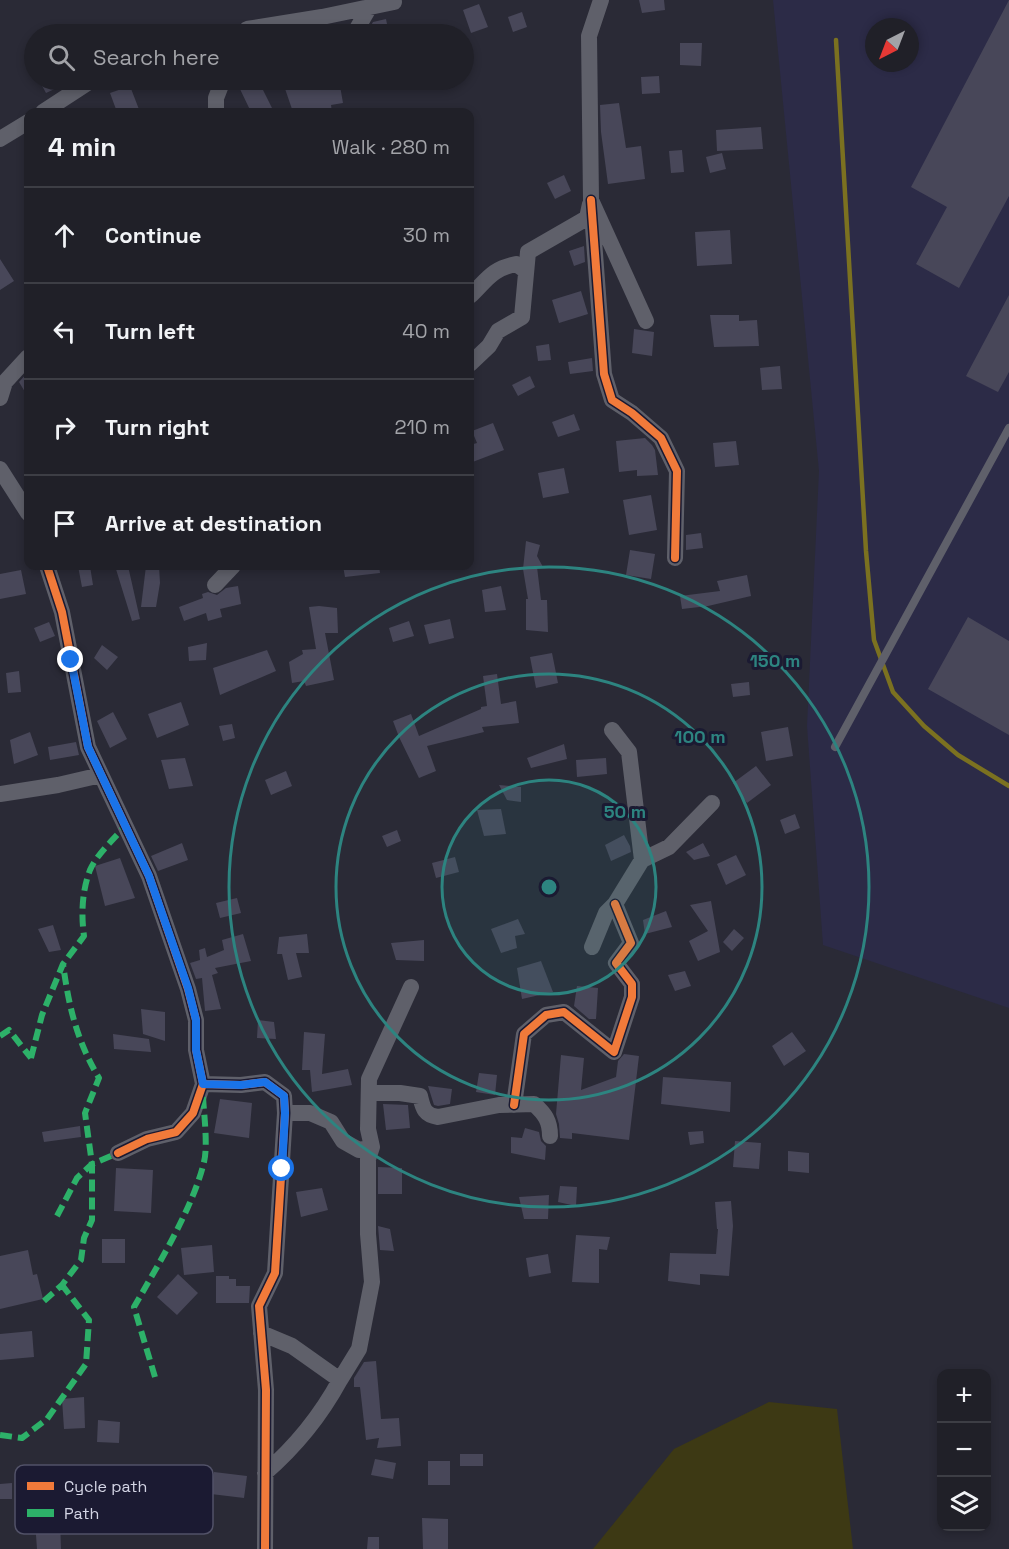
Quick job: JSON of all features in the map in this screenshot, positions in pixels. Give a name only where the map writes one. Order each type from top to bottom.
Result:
[{"type":"street","points":[[601,0],[589,36],[591,200],[604,374],[612,400],[632,413],[661,438],[677,471],[675,558]]},
{"type":"street","points":[[287,24],[372,3],[394,2]]},
{"type":"street","points":[[360,24],[372,3]]},
{"type":"street","points":[[49,108],[77,90]]},
{"type":"street","points":[[216,108],[219,90]]},
{"type":"street","points":[[0,139],[24,124]]},
{"type":"street","points":[[474,360],[489,346],[498,331],[522,317],[528,252],[587,218],[591,200]]},
{"type":"street","points":[[591,200],[646,321]]},
{"type":"street","points":[[474,291],[488,275],[503,267],[516,264],[526,271]]},
{"type":"street","points":[[0,398],[5,382],[24,361]]},
{"type":"street","points":[[0,469],[24,507]]},
{"type":"street","points":[[48,570],[62,612],[88,747],[149,876],[188,988],[196,1020],[196,1050],[203,1084],[192,1113],[177,1132],[147,1139],[118,1153]]},
{"type":"street","points":[[214,585],[229,570]]},
{"type":"street","points":[[612,730],[629,752],[642,860]]},
{"type":"street","points":[[0,794],[58,785],[101,775]]},
{"type":"street","points":[[592,947],[606,913],[615,904],[642,860],[669,847],[712,803]]},
{"type":"street","points":[[514,1105],[524,1034],[546,1015],[564,1012],[614,1052],[632,997],[632,984],[616,963],[631,943],[615,904]]},
{"type":"street","points":[[265,1473],[280,1460],[328,1403],[359,1349],[372,1282],[368,1234],[368,1159],[372,1147],[368,1130],[369,1079],[411,987]]},
{"type":"street","points":[[203,1084],[241,1085],[265,1082],[284,1096],[285,1113],[275,1273],[259,1306],[266,1390],[265,1549]]},
{"type":"street","points":[[369,1093],[400,1093],[420,1096],[424,1111],[430,1116],[438,1117],[499,1105],[534,1104],[542,1110],[550,1123],[550,1136]]},
{"type":"street","points":[[285,1113],[310,1113],[331,1122],[342,1141],[359,1150],[372,1147]]},
{"type":"street","points":[[261,1333],[292,1346],[340,1380]]},
{"type":"lane","points":[[835,747],[1009,428]]},
{"type":"shaded area","points":[[773,0],[1009,0],[1009,1008],[823,945],[807,726],[819,471]]},
{"type":"shaded area","points":[[769,1402],[837,1409],[853,1549],[593,1549],[674,1449]]},
{"type":"building","points":[[639,0],[664,0],[665,10],[642,13]]},
{"type":"building","points":[[1009,0],[1009,196],[959,288],[916,264],[947,207],[911,187]]},
{"type":"building","points":[[479,4],[488,27],[474,32],[474,24],[468,24],[463,10]]},
{"type":"building","points":[[522,12],[527,27],[513,32],[508,17]]},
{"type":"building","points":[[386,19],[387,24],[372,24]]},
{"type":"building","points":[[680,43],[702,43],[701,66],[680,65]]},
{"type":"building","points":[[659,76],[660,93],[642,94],[641,77]]},
{"type":"building","points":[[132,90],[138,108],[116,108],[110,93]]},
{"type":"building","points":[[240,90],[263,90],[272,108],[249,108]]},
{"type":"building","points":[[285,90],[341,90],[343,103],[331,105],[331,108],[292,108]]},
{"type":"building","points":[[619,103],[626,148],[641,146],[645,179],[608,184],[600,105]]},
{"type":"building","points":[[761,127],[763,149],[717,151],[716,130]]},
{"type":"building","points":[[682,150],[684,172],[671,173],[669,151]]},
{"type":"building","points":[[722,153],[726,169],[710,173],[706,157]]},
{"type":"building","points":[[564,175],[571,191],[555,199],[547,183]]},
{"type":"building","points":[[730,230],[732,264],[697,266],[695,232]]},
{"type":"building","points":[[584,246],[585,262],[574,266],[569,251]]},
{"type":"building","points":[[0,259],[14,281],[0,290]]},
{"type":"building","points":[[581,291],[588,314],[559,323],[552,300]]},
{"type":"building","points":[[1009,295],[1009,372],[998,392],[966,376]]},
{"type":"building","points":[[710,315],[739,315],[739,321],[757,320],[759,346],[714,347]]},
{"type":"building","points":[[634,329],[654,332],[652,356],[632,353]]},
{"type":"building","points":[[549,344],[551,360],[538,361],[536,346]]},
{"type":"building","points":[[592,358],[593,371],[570,374],[568,362]]},
{"type":"building","points":[[780,366],[782,389],[762,390],[760,368]]},
{"type":"building","points":[[24,376],[24,390],[19,382]]},
{"type":"building","points":[[530,376],[535,387],[518,396],[512,385]]},
{"type":"building","points":[[574,414],[580,430],[558,437],[552,422]]},
{"type":"building","points":[[493,423],[504,450],[474,461],[474,444],[477,443],[474,430]]},
{"type":"building","points":[[645,438],[655,450],[658,475],[637,476],[637,470],[619,472],[616,441]]},
{"type":"building","points":[[736,441],[739,465],[715,467],[713,443]]},
{"type":"building","points":[[564,468],[569,493],[543,498],[538,473]]},
{"type":"building","points":[[651,495],[657,530],[629,535],[623,500]]},
{"type":"building","points":[[701,533],[703,548],[686,550],[686,535]]},
{"type":"building","points":[[526,541],[540,545],[537,556],[543,567],[537,567],[541,600],[547,600],[548,632],[526,630],[526,599],[528,599],[523,569]]},
{"type":"building","points":[[630,550],[655,554],[651,579],[626,575]]},
{"type":"building","points":[[21,570],[26,594],[0,599],[0,574]]},
{"type":"building","points":[[79,570],[91,570],[93,585],[82,587]]},
{"type":"building","points":[[116,570],[129,570],[140,619],[132,621]]},
{"type":"building","points":[[146,570],[159,570],[160,583],[156,607],[141,607]]},
{"type":"building","points":[[344,570],[380,570],[380,573],[345,577]]},
{"type":"building","points":[[747,575],[751,596],[708,606],[682,609],[680,596],[720,591],[717,581]]},
{"type":"building","points":[[238,586],[241,604],[220,609],[222,617],[208,621],[206,613],[184,621],[179,607],[203,598],[202,594],[208,592],[217,595],[226,588]]},
{"type":"building","points":[[501,586],[506,610],[485,612],[482,590]]},
{"type":"building","points":[[309,607],[337,608],[338,633],[325,633],[334,680],[306,686],[304,681],[292,683],[289,662],[303,654],[302,650],[316,649]]},
{"type":"building","points":[[968,617],[1009,641],[1009,735],[928,689]]},
{"type":"building","points":[[450,619],[454,638],[429,644],[424,625]]},
{"type":"building","points":[[409,621],[414,636],[393,642],[389,628]]},
{"type":"building","points":[[49,622],[55,636],[40,642],[34,628]]},
{"type":"building","points":[[207,643],[206,660],[189,661],[188,647]]},
{"type":"building","points":[[102,645],[118,657],[107,670],[94,658]]},
{"type":"building","points":[[267,650],[276,671],[220,695],[213,668]]},
{"type":"building","points":[[552,653],[558,683],[536,688],[530,657]]},
{"type":"building","points":[[19,671],[21,692],[8,693],[6,673]]},
{"type":"building","points":[[497,674],[501,704],[516,701],[519,723],[482,727],[484,732],[427,746],[436,771],[419,778],[393,721],[411,714],[419,736],[481,709],[487,706],[483,676]]},
{"type":"building","points":[[749,682],[750,695],[733,697],[731,684]]},
{"type":"building","points":[[181,702],[189,725],[157,738],[148,714]]},
{"type":"building","points":[[113,712],[127,739],[110,748],[97,721]]},
{"type":"building","points":[[232,724],[235,738],[223,741],[219,726]]},
{"type":"building","points":[[788,727],[793,756],[766,761],[761,732]]},
{"type":"building","points":[[30,732],[38,755],[14,764],[10,740]]},
{"type":"building","points":[[76,742],[79,755],[50,760],[48,747]]},
{"type":"building","points":[[564,744],[567,759],[531,768],[527,758]]},
{"type":"building","points":[[185,758],[193,786],[169,789],[161,760]]},
{"type":"building","points":[[606,758],[607,774],[577,777],[576,760]]},
{"type":"building","points":[[756,766],[771,785],[747,803],[733,783]]},
{"type":"building","points":[[286,771],[292,786],[271,795],[265,780]]},
{"type":"building","points":[[499,785],[521,787],[521,802],[507,800]]},
{"type":"building","points":[[501,809],[506,834],[484,836],[477,810]]},
{"type":"building","points":[[795,814],[800,828],[785,834],[780,820]]},
{"type":"building","points":[[397,830],[401,841],[387,847],[382,836]]},
{"type":"building","points":[[624,835],[631,852],[611,861],[605,845]]},
{"type":"building","points":[[182,843],[188,860],[158,871],[151,856]]},
{"type":"building","points":[[703,843],[710,856],[694,860],[686,852]]},
{"type":"building","points":[[736,855],[746,875],[726,885],[717,864]]},
{"type":"building","points":[[455,857],[459,872],[436,878],[432,863]]},
{"type":"building","points":[[120,858],[135,898],[105,906],[95,866]]},
{"type":"building","points":[[237,898],[241,913],[220,918],[216,903]]},
{"type":"building","points":[[711,901],[720,952],[698,961],[689,941],[708,931],[690,905]]},
{"type":"building","points":[[666,911],[672,927],[645,934],[643,920]]},
{"type":"building","points":[[518,919],[525,934],[515,936],[517,948],[501,953],[491,929]]},
{"type":"building","points":[[53,925],[61,950],[49,952],[38,929]]},
{"type":"building","points":[[734,929],[744,938],[732,951],[723,942]]},
{"type":"building","points":[[243,934],[251,961],[215,968],[218,973],[212,975],[221,1009],[205,1011],[202,978],[196,979],[190,963],[200,960],[199,950],[205,948],[207,957],[224,950],[222,940]]},
{"type":"building","points":[[307,934],[309,953],[296,953],[302,977],[288,980],[282,954],[277,954],[279,937]]},
{"type":"building","points":[[424,940],[424,961],[396,960],[391,943]]},
{"type":"building","points":[[541,961],[553,992],[522,999],[517,968]]},
{"type":"building","points":[[685,971],[691,986],[675,991],[668,975]]},
{"type":"building","points":[[577,986],[598,988],[596,1019],[589,1019],[574,1006]]},
{"type":"building","points":[[141,1009],[165,1012],[165,1041],[143,1034]]},
{"type":"building","points":[[258,1020],[274,1022],[276,1039],[257,1038]]},
{"type":"building","points":[[304,1032],[325,1034],[322,1074],[348,1069],[352,1085],[312,1092],[310,1070],[302,1070]]},
{"type":"building","points":[[792,1032],[806,1051],[784,1066],[772,1046]]},
{"type":"building","points":[[113,1034],[149,1039],[151,1052],[114,1049]]},
{"type":"building","points":[[624,1054],[639,1056],[629,1140],[572,1133],[572,1139],[560,1138],[556,1114],[561,1055],[584,1058],[581,1090],[616,1077],[618,1061]]},
{"type":"building","points":[[479,1073],[497,1075],[495,1095],[476,1092]]},
{"type":"building","points":[[663,1077],[731,1082],[730,1112],[661,1104]]},
{"type":"building","points":[[428,1086],[452,1089],[450,1104],[434,1105]]},
{"type":"building","points":[[220,1099],[252,1103],[249,1138],[214,1133]]},
{"type":"building","points":[[383,1104],[408,1105],[410,1128],[386,1130]]},
{"type":"building","points":[[80,1126],[81,1137],[44,1142],[42,1132]]},
{"type":"building","points":[[525,1128],[539,1132],[541,1141],[546,1146],[545,1160],[511,1153],[511,1137],[522,1138]]},
{"type":"building","points":[[703,1131],[704,1143],[690,1145],[688,1132]]},
{"type":"building","points":[[735,1141],[761,1143],[759,1169],[733,1167]]},
{"type":"building","points":[[788,1151],[809,1153],[809,1173],[788,1171]]},
{"type":"building","points":[[378,1167],[402,1168],[402,1194],[378,1194]]},
{"type":"building","points":[[116,1168],[153,1170],[151,1213],[114,1211]]},
{"type":"building","points":[[560,1186],[577,1187],[576,1206],[558,1202]]},
{"type":"building","points":[[322,1188],[328,1210],[301,1217],[296,1192]]},
{"type":"building","points":[[549,1195],[548,1219],[524,1219],[519,1197]]},
{"type":"building","points":[[731,1201],[733,1226],[729,1276],[700,1274],[700,1285],[668,1281],[670,1253],[716,1254],[718,1229],[715,1202]]},
{"type":"building","points":[[378,1226],[390,1229],[394,1251],[380,1250]]},
{"type":"building","points":[[576,1235],[610,1237],[607,1250],[599,1249],[599,1283],[572,1282]]},
{"type":"building","points":[[102,1239],[125,1239],[125,1263],[102,1263]]},
{"type":"building","points":[[212,1245],[214,1272],[184,1275],[181,1248]]},
{"type":"building","points":[[28,1250],[33,1275],[37,1274],[43,1299],[0,1309],[0,1256]]},
{"type":"building","points":[[548,1254],[551,1273],[529,1277],[526,1258]]},
{"type":"building","points":[[178,1274],[198,1293],[177,1315],[157,1297]]},
{"type":"building","points":[[216,1276],[229,1276],[229,1279],[236,1279],[236,1286],[250,1286],[249,1303],[216,1303]]},
{"type":"building","points":[[32,1331],[34,1357],[0,1360],[0,1334]]},
{"type":"building","points":[[376,1361],[381,1419],[399,1418],[401,1446],[377,1448],[379,1438],[366,1440],[360,1387],[354,1387],[354,1378],[364,1362]]},
{"type":"building","points":[[84,1397],[85,1428],[64,1429],[62,1399]]},
{"type":"building","points":[[98,1420],[120,1422],[119,1443],[97,1442]]},
{"type":"building","points":[[460,1454],[483,1454],[483,1466],[460,1466]]},
{"type":"building","points":[[375,1459],[396,1463],[393,1479],[371,1475]]},
{"type":"building","points":[[428,1461],[450,1461],[450,1485],[428,1485]]},
{"type":"building","points":[[214,1472],[247,1476],[244,1498],[213,1494]]},
{"type":"building","points":[[12,1483],[12,1499],[0,1499],[0,1484]]},
{"type":"building","points":[[422,1518],[448,1519],[448,1549],[423,1549]]},
{"type":"building","points":[[36,1534],[60,1534],[61,1549],[37,1549]]},
{"type":"building","points":[[368,1537],[379,1537],[379,1549],[367,1549]]},
{"type":"waterway","points":[[836,40],[866,551],[874,640],[893,692],[924,726],[958,755],[1009,786]]},
{"type":"marked path","points":[[31,1058],[42,1015],[63,964],[84,936],[83,903],[90,870],[101,852],[126,825]]},
{"type":"marked path","points":[[44,1301],[62,1285],[81,1260],[84,1238],[92,1220],[92,1164],[85,1113],[99,1078],[85,1051],[75,1024],[63,964]]},
{"type":"marked path","points":[[0,1036],[9,1030],[31,1058]]},
{"type":"marked path","points":[[155,1377],[134,1307],[174,1236],[199,1180],[206,1147],[203,1097]]},
{"type":"marked path","points":[[57,1216],[77,1178],[92,1164],[118,1153]]},
{"type":"marked path","points":[[0,1435],[22,1438],[47,1419],[86,1364],[89,1320],[62,1285]]},
{"type":"cycle path","points":[[591,200],[604,374],[612,400],[632,413],[661,438],[677,471],[675,558]]},
{"type":"cycle path","points":[[48,570],[62,612],[88,747],[149,876],[188,989],[196,1020],[196,1050],[203,1084],[193,1113],[176,1132],[147,1139],[118,1153]]},
{"type":"cycle path","points":[[514,1105],[524,1034],[546,1015],[564,1012],[614,1052],[632,997],[632,984],[616,963],[631,943],[615,904]]},
{"type":"cycle path","points":[[203,1084],[241,1085],[265,1082],[284,1096],[285,1113],[275,1273],[259,1306],[266,1390],[265,1549]]},
{"type":"route","points":[[71,660],[88,747],[149,876],[188,988],[196,1020],[196,1050],[203,1084],[241,1085],[265,1082],[284,1096],[282,1169]]}]
